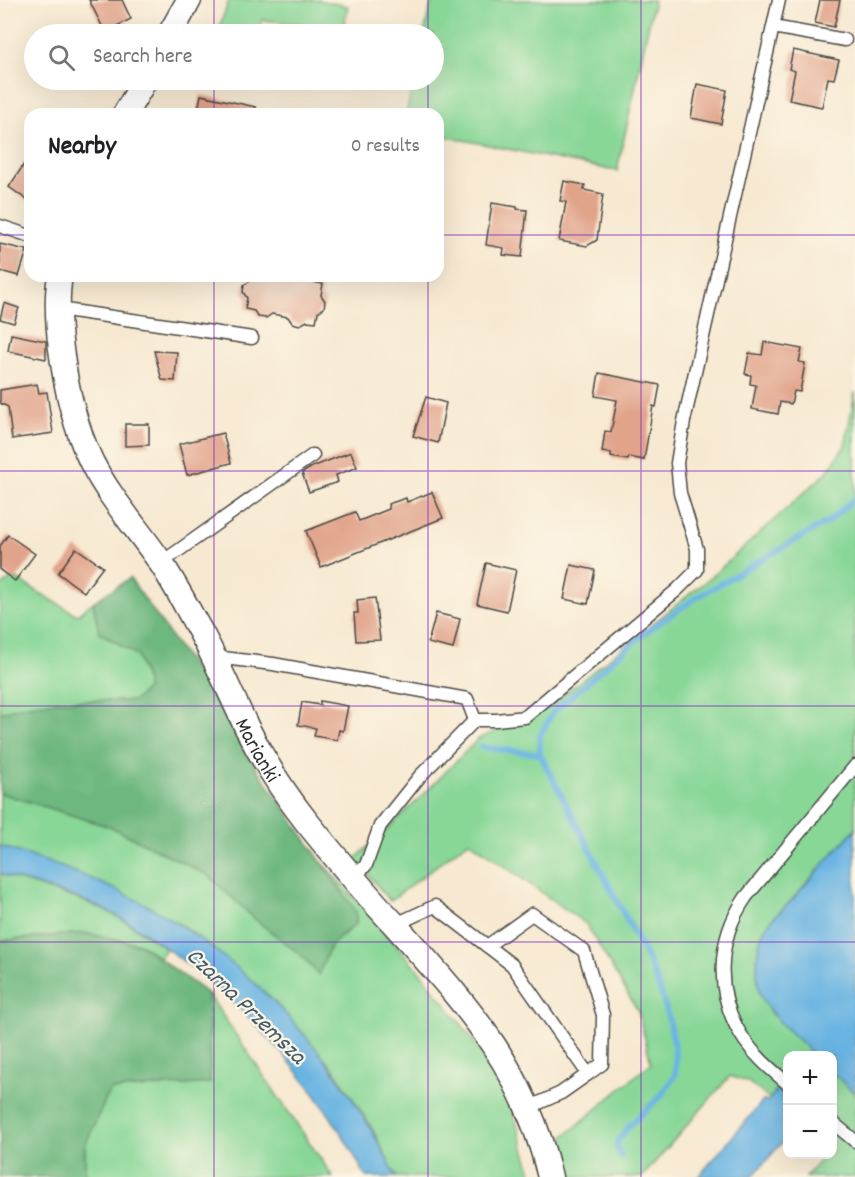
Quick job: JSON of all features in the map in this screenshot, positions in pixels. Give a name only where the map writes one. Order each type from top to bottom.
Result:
[{"type":"street","points":[[176,24],[189,0]]},
{"type":"street","points":[[129,108],[139,90]]},
{"type":"street","name":"Marianki","points":[[60,282],[60,339],[64,376],[80,434],[92,462],[111,495],[161,562],[215,657],[248,730],[280,784],[305,819],[354,878],[428,961],[478,1022],[506,1064],[528,1108],[550,1177]]},
{"type":"lane","points":[[354,878],[366,866],[380,826],[420,776],[474,720],[525,717],[677,590],[697,570],[697,549],[680,493],[677,463],[778,0]]},
{"type":"lane","points":[[773,27],[845,40]]},
{"type":"lane","points":[[0,226],[24,234]]},
{"type":"lane","points":[[59,309],[252,338]]},
{"type":"lane","points":[[161,562],[313,456]]},
{"type":"lane","points":[[215,657],[273,664],[467,699],[474,720]]},
{"type":"lane","points":[[783,1080],[744,1039],[729,1010],[723,981],[724,943],[732,920],[746,897],[855,766]]},
{"type":"lane","points":[[394,925],[435,906],[512,965],[588,1074]]},
{"type":"lane","points":[[487,946],[532,914],[584,951],[603,1015],[602,1064],[561,1094],[528,1108]]},
{"type":"lane","points":[[837,1126],[855,1141]]},
{"type":"green space","points":[[229,0],[318,0],[348,6],[344,24],[304,24],[262,20],[261,24],[221,24]]},
{"type":"green space","points":[[432,0],[654,0],[617,171],[444,136],[444,108],[407,108],[412,90],[444,90],[444,24],[426,24]]},
{"type":"green space","points":[[855,392],[855,829],[771,920],[758,954],[760,994],[770,1012],[811,1051],[783,1051],[783,1109],[748,1082],[730,1076],[642,1177],[570,1177],[561,1139],[651,1063],[638,1011],[586,924],[469,841],[390,901],[355,859],[478,739],[549,706],[711,577],[826,473],[845,446]]},
{"type":"green space","points":[[13,577],[77,615],[93,602],[99,632],[137,655],[148,688],[134,701],[49,702],[0,713],[0,587]]},
{"type":"green space","points":[[130,578],[215,696],[247,754],[356,912],[356,924],[332,945],[319,975],[301,955],[256,920],[208,875],[111,827],[0,793],[0,713],[49,702],[134,701],[148,688],[137,655],[99,632],[93,602]]},
{"type":"green space","points":[[0,793],[111,827],[208,875],[256,920],[301,955],[319,975],[328,948],[356,924],[356,912],[322,862],[421,973],[468,1033],[497,1076],[514,1115],[533,1177],[396,1177],[372,1128],[333,1068],[219,953],[183,926],[147,906],[104,885],[0,846]]},
{"type":"green space","points":[[0,874],[83,901],[115,915],[166,948],[160,958],[141,944],[84,933],[0,941]]},
{"type":"green space","points":[[84,933],[141,945],[208,994],[210,1083],[110,1090],[85,1145],[85,1177],[0,1177],[0,941]]},
{"type":"green space","points":[[208,994],[333,1177],[85,1177],[85,1145],[110,1090],[210,1083]]},
{"type":"green space","points":[[837,1076],[855,1094],[855,1177],[805,1177],[821,1159],[837,1159]]},
{"type":"water","points":[[855,829],[855,1094],[837,1077],[837,1051],[810,1051],[770,1011],[759,990],[757,964],[763,932]]},
{"type":"water","name":"Czarna Przemsza","points":[[0,846],[118,890],[162,914],[217,951],[249,978],[307,1037],[356,1104],[396,1177],[366,1177],[312,1090],[269,1038],[221,991],[136,927],[102,908],[0,874]]},
{"type":"water","points":[[783,1082],[783,1142],[752,1177],[698,1177],[763,1101],[768,1101]]},
{"type":"building","points":[[89,0],[122,0],[131,19],[121,24],[101,24]]},
{"type":"building","points":[[820,0],[840,0],[834,27],[815,23]]},
{"type":"building","points":[[793,50],[839,60],[834,79],[828,78],[822,107],[789,100],[795,71],[789,69]]},
{"type":"building","points":[[697,84],[727,90],[721,124],[691,118]]},
{"type":"building","points":[[201,95],[256,107],[256,108],[198,108]]},
{"type":"building","points":[[24,164],[24,198],[9,187]]},
{"type":"building","points":[[564,181],[585,185],[584,190],[603,194],[597,240],[587,246],[559,241],[566,202],[560,201]]},
{"type":"building","points":[[492,203],[527,210],[522,257],[503,255],[504,248],[486,245]]},
{"type":"building","points":[[0,244],[24,249],[24,260],[19,276],[0,271]]},
{"type":"building","points":[[248,282],[323,284],[321,295],[325,301],[324,308],[318,312],[316,322],[307,321],[300,325],[292,323],[288,317],[272,314],[266,318],[258,317],[254,311],[245,309],[247,298],[243,292],[244,285]]},
{"type":"building","points":[[4,303],[19,308],[14,323],[0,319]]},
{"type":"building","points":[[11,334],[46,341],[46,359],[8,351]]},
{"type":"building","points":[[764,342],[802,349],[799,362],[805,363],[800,392],[794,391],[791,404],[780,402],[778,414],[752,409],[756,385],[750,384],[751,375],[745,374],[749,353],[762,355]]},
{"type":"building","points":[[154,351],[177,352],[175,381],[162,380]]},
{"type":"building","points":[[599,373],[660,385],[656,407],[653,406],[644,460],[611,457],[611,453],[602,452],[605,431],[611,432],[617,400],[595,396]]},
{"type":"building","points":[[37,384],[39,393],[47,392],[53,433],[12,439],[8,407],[0,403],[0,390]]},
{"type":"building","points":[[426,397],[446,403],[438,443],[413,436]]},
{"type":"building","points":[[125,424],[149,424],[149,445],[125,446]]},
{"type":"building","points":[[223,433],[231,463],[187,475],[179,444]]},
{"type":"building","points":[[351,452],[357,467],[336,475],[338,482],[309,492],[302,473]]},
{"type":"building","points":[[432,492],[443,518],[321,567],[306,531],[355,512],[359,521],[389,509],[388,504],[406,498],[407,502]]},
{"type":"building","points":[[8,535],[35,554],[15,581],[0,570],[0,546]]},
{"type":"building","points":[[76,548],[103,567],[84,592],[58,573]]},
{"type":"building","points":[[486,563],[516,570],[507,611],[477,604]]},
{"type":"building","points":[[571,565],[595,570],[588,604],[564,599]]},
{"type":"building","points":[[375,598],[380,640],[356,641],[354,613],[358,613],[357,600]]},
{"type":"building","points":[[436,613],[460,619],[453,649],[428,643]]},
{"type":"building","points":[[320,701],[348,706],[343,731],[339,730],[337,740],[314,736],[316,728],[298,725],[302,702],[320,705]]},
{"type":"waterway","points":[[621,1156],[617,1142],[630,1125],[661,1096],[675,1075],[672,1032],[649,962],[540,754],[540,735],[553,712],[643,634],[697,597],[829,521],[855,498]]},
{"type":"waterway","points":[[481,747],[540,754]]}]
